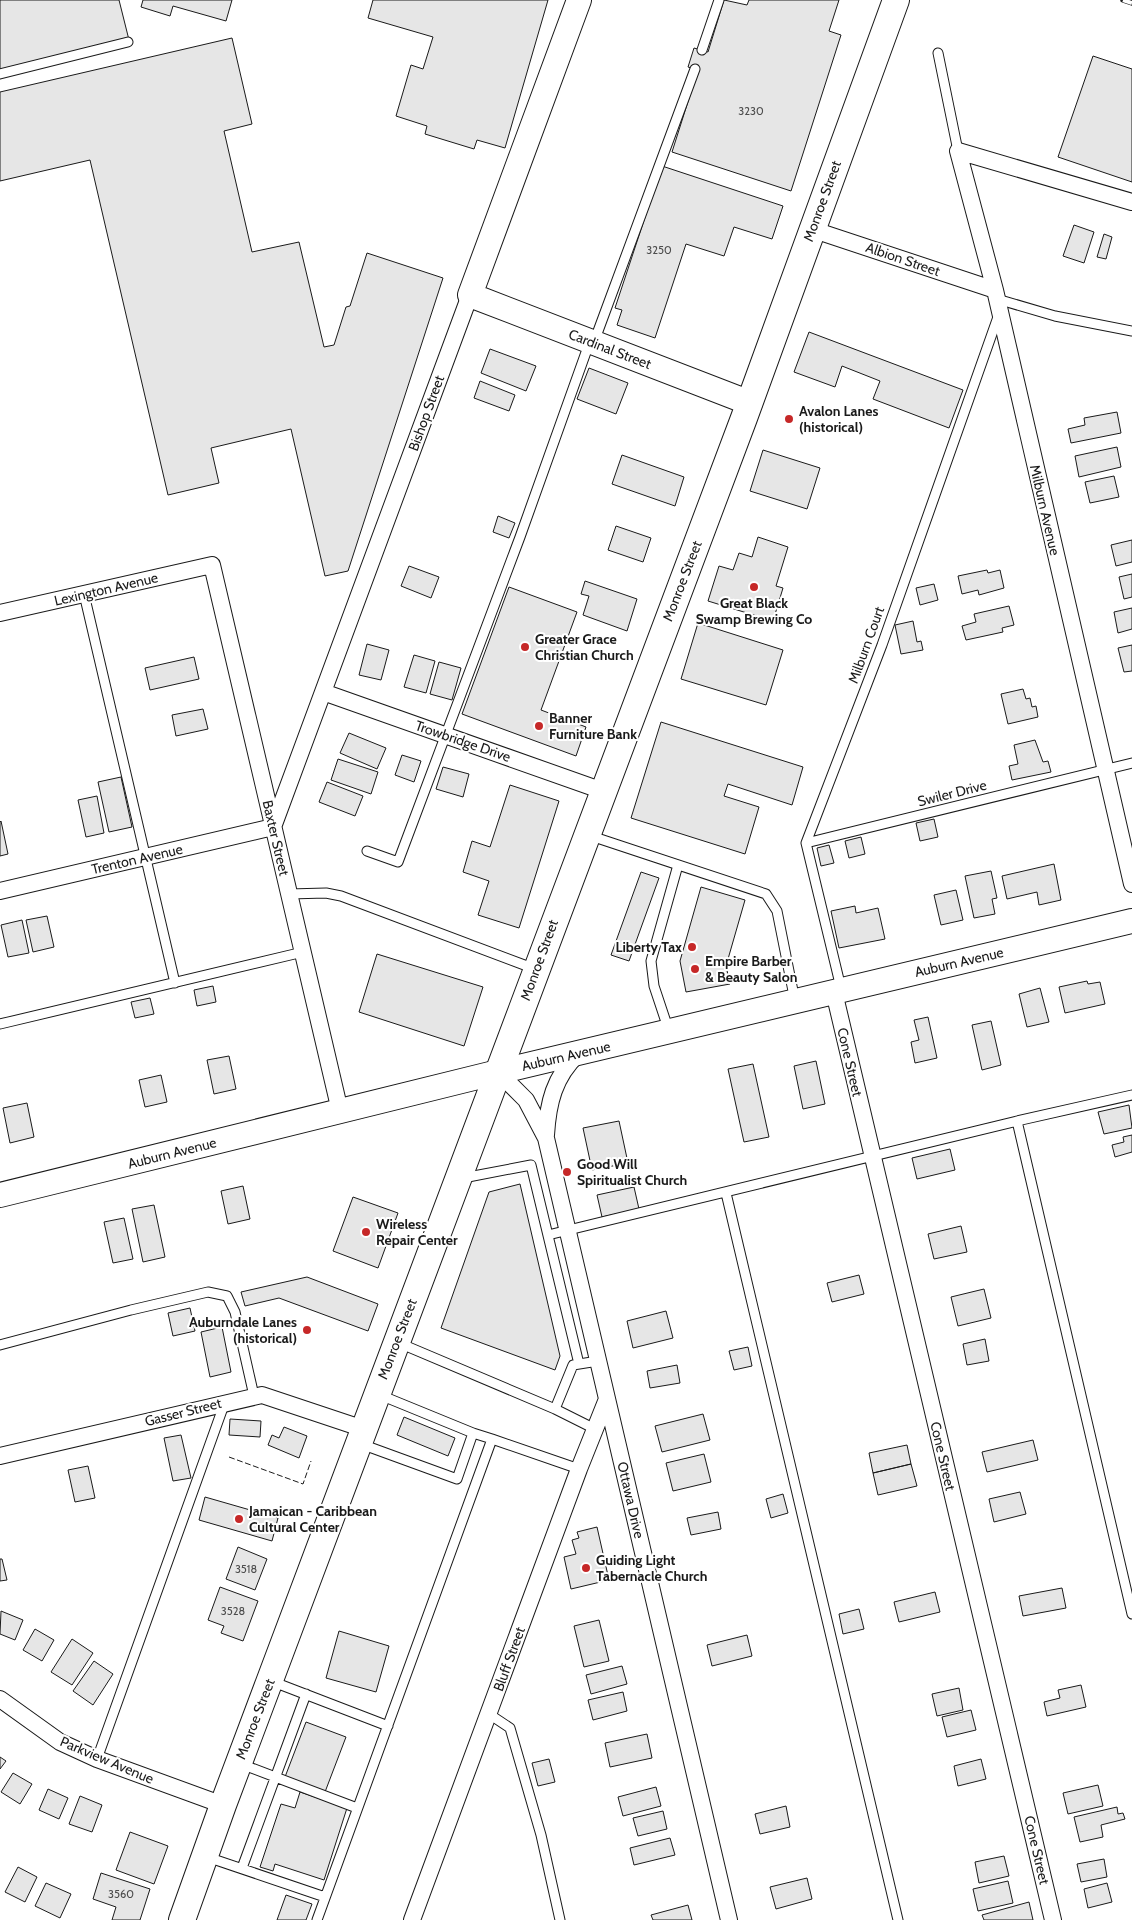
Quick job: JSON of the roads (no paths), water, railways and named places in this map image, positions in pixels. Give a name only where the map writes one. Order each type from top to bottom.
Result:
[{"type":"main road","name":"Monroe Street","points":[[182,1920],[238,1763],[750,402],[811,228],[896,0]]},
{"type":"street","name":"Bishop Street","points":[[273,827],[579,0]]},
{"type":"street","points":[[965,153],[1132,202]]},
{"type":"street","name":"Milburn Avenue","points":[[965,153],[997,300],[1132,884]]},
{"type":"street","name":"Albion Street","points":[[811,228],[997,300]]},
{"type":"street","name":"Cardinal Street","points":[[470,295],[750,402]]},
{"type":"street","name":"Lexington Avenue","points":[[0,613],[212,565]]},
{"type":"street","name":"Baxter Street","points":[[212,565],[340,1111]]},
{"type":"street","name":"Trowbridge Drive","points":[[323,692],[603,791]]},
{"type":"street","name":"Trenton Avenue","points":[[0,891],[273,827]]},
{"type":"street","name":"Auburn Avenue","points":[[0,1195],[498,1072],[1132,921]]},
{"type":"street","name":"Cone Street","points":[[838,991],[873,1157],[1053,1920]]},
{"type":"street","name":"Ottawa Drive","points":[[578,1053],[565,1066],[550,1098],[546,1138],[541,1163],[568,1231],[729,1920]]},
{"type":"street","name":"Ottawa Drive","points":[[498,1072],[526,1100],[546,1138]]},
{"type":"street","name":"Gasser Street","points":[[0,1456],[262,1394],[281,1400],[361,1436]]},
{"type":"street","name":"Bluff Street","points":[[412,1920],[578,1469],[607,1399]]},
{"type":"street","name":"Parkview Avenue","points":[[0,1699],[60,1742],[97,1759],[223,1805]]},
{"type":"lane","points":[[702,50],[719,0]]},
{"type":"lane","points":[[0,74],[128,42]]},
{"type":"lane","points":[[938,53],[965,153]]},
{"type":"lane","points":[[367,850],[398,862],[695,69]]},
{"type":"lane","points":[[997,300],[1055,316],[1132,331]]},
{"type":"lane","name":"Milburn Court","points":[[806,843],[882,645],[997,300]]},
{"type":"lane","points":[[84,594],[144,858],[175,984]]},
{"type":"lane","name":"Swiler Drive","points":[[806,843],[1132,763]]},
{"type":"lane","points":[[586,835],[766,894],[773,902],[777,911],[796,1001]]},
{"type":"lane","points":[[806,843],[838,991]]},
{"type":"lane","points":[[669,1031],[654,986],[651,961],[678,865]]},
{"type":"lane","points":[[289,894],[326,892],[341,896],[536,970]]},
{"type":"lane","points":[[0,1024],[175,984],[303,952]]},
{"type":"lane","points":[[548,1236],[1132,1095]]},
{"type":"lane","points":[[1017,1122],[1132,1614]]},
{"type":"lane","points":[[458,1179],[541,1163],[548,1236],[579,1364]]},
{"type":"lane","points":[[726,1193],[898,1920]]},
{"type":"lane","points":[[557,1272],[577,1269]]},
{"type":"lane","points":[[0,1345],[131,1310],[208,1292],[219,1293],[227,1296],[232,1303],[253,1382],[254,1396]]},
{"type":"lane","points":[[568,1320],[587,1315]]},
{"type":"lane","points":[[396,1342],[555,1409],[595,1429]]},
{"type":"lane","points":[[555,1409],[573,1366],[598,1361]]},
{"type":"lane","points":[[377,1394],[473,1432],[578,1469]]},
{"type":"lane","points":[[97,1759],[225,1402]]},
{"type":"lane","points":[[361,1436],[457,1479],[473,1432]]},
{"type":"lane","points":[[317,1920],[492,1439]]},
{"type":"lane","points":[[270,1681],[388,1726]]},
{"type":"lane","points":[[242,1868],[306,1694]]},
{"type":"lane","points":[[489,1714],[510,1728],[541,1835],[560,1920]]},
{"type":"lane","points":[[238,1763],[358,1808]]},
{"type":"lane","points":[[205,1856],[325,1897]]},
{"type":"railway","points":[[1123,0],[1132,3]]},
{"type":"place","name":"Avalon Lanes (historical)","points":[[789,419]]},
{"type":"place","name":"Great Black Swamp Brewing Co","points":[[754,587]]},
{"type":"place","name":"Greater Grace Christian Church","points":[[525,647]]},
{"type":"place","name":"Banner Furniture Bank","points":[[539,726]]},
{"type":"place","name":"Liberty Tax","points":[[692,947]]},
{"type":"place","name":"Empire Barber & Beauty Salon","points":[[695,969]]},
{"type":"place","name":"Good Will Spiritualist Church","points":[[567,1172]]},
{"type":"place","name":"Wireless Repair Center","points":[[366,1232]]},
{"type":"place","name":"Auburndale Lanes (historical)","points":[[307,1330]]},
{"type":"place","name":"Jamaican - Caribbean Cultural Center","points":[[239,1519]]},
{"type":"place","name":"Guiding Light Tabernacle Church","points":[[586,1568]]}]
